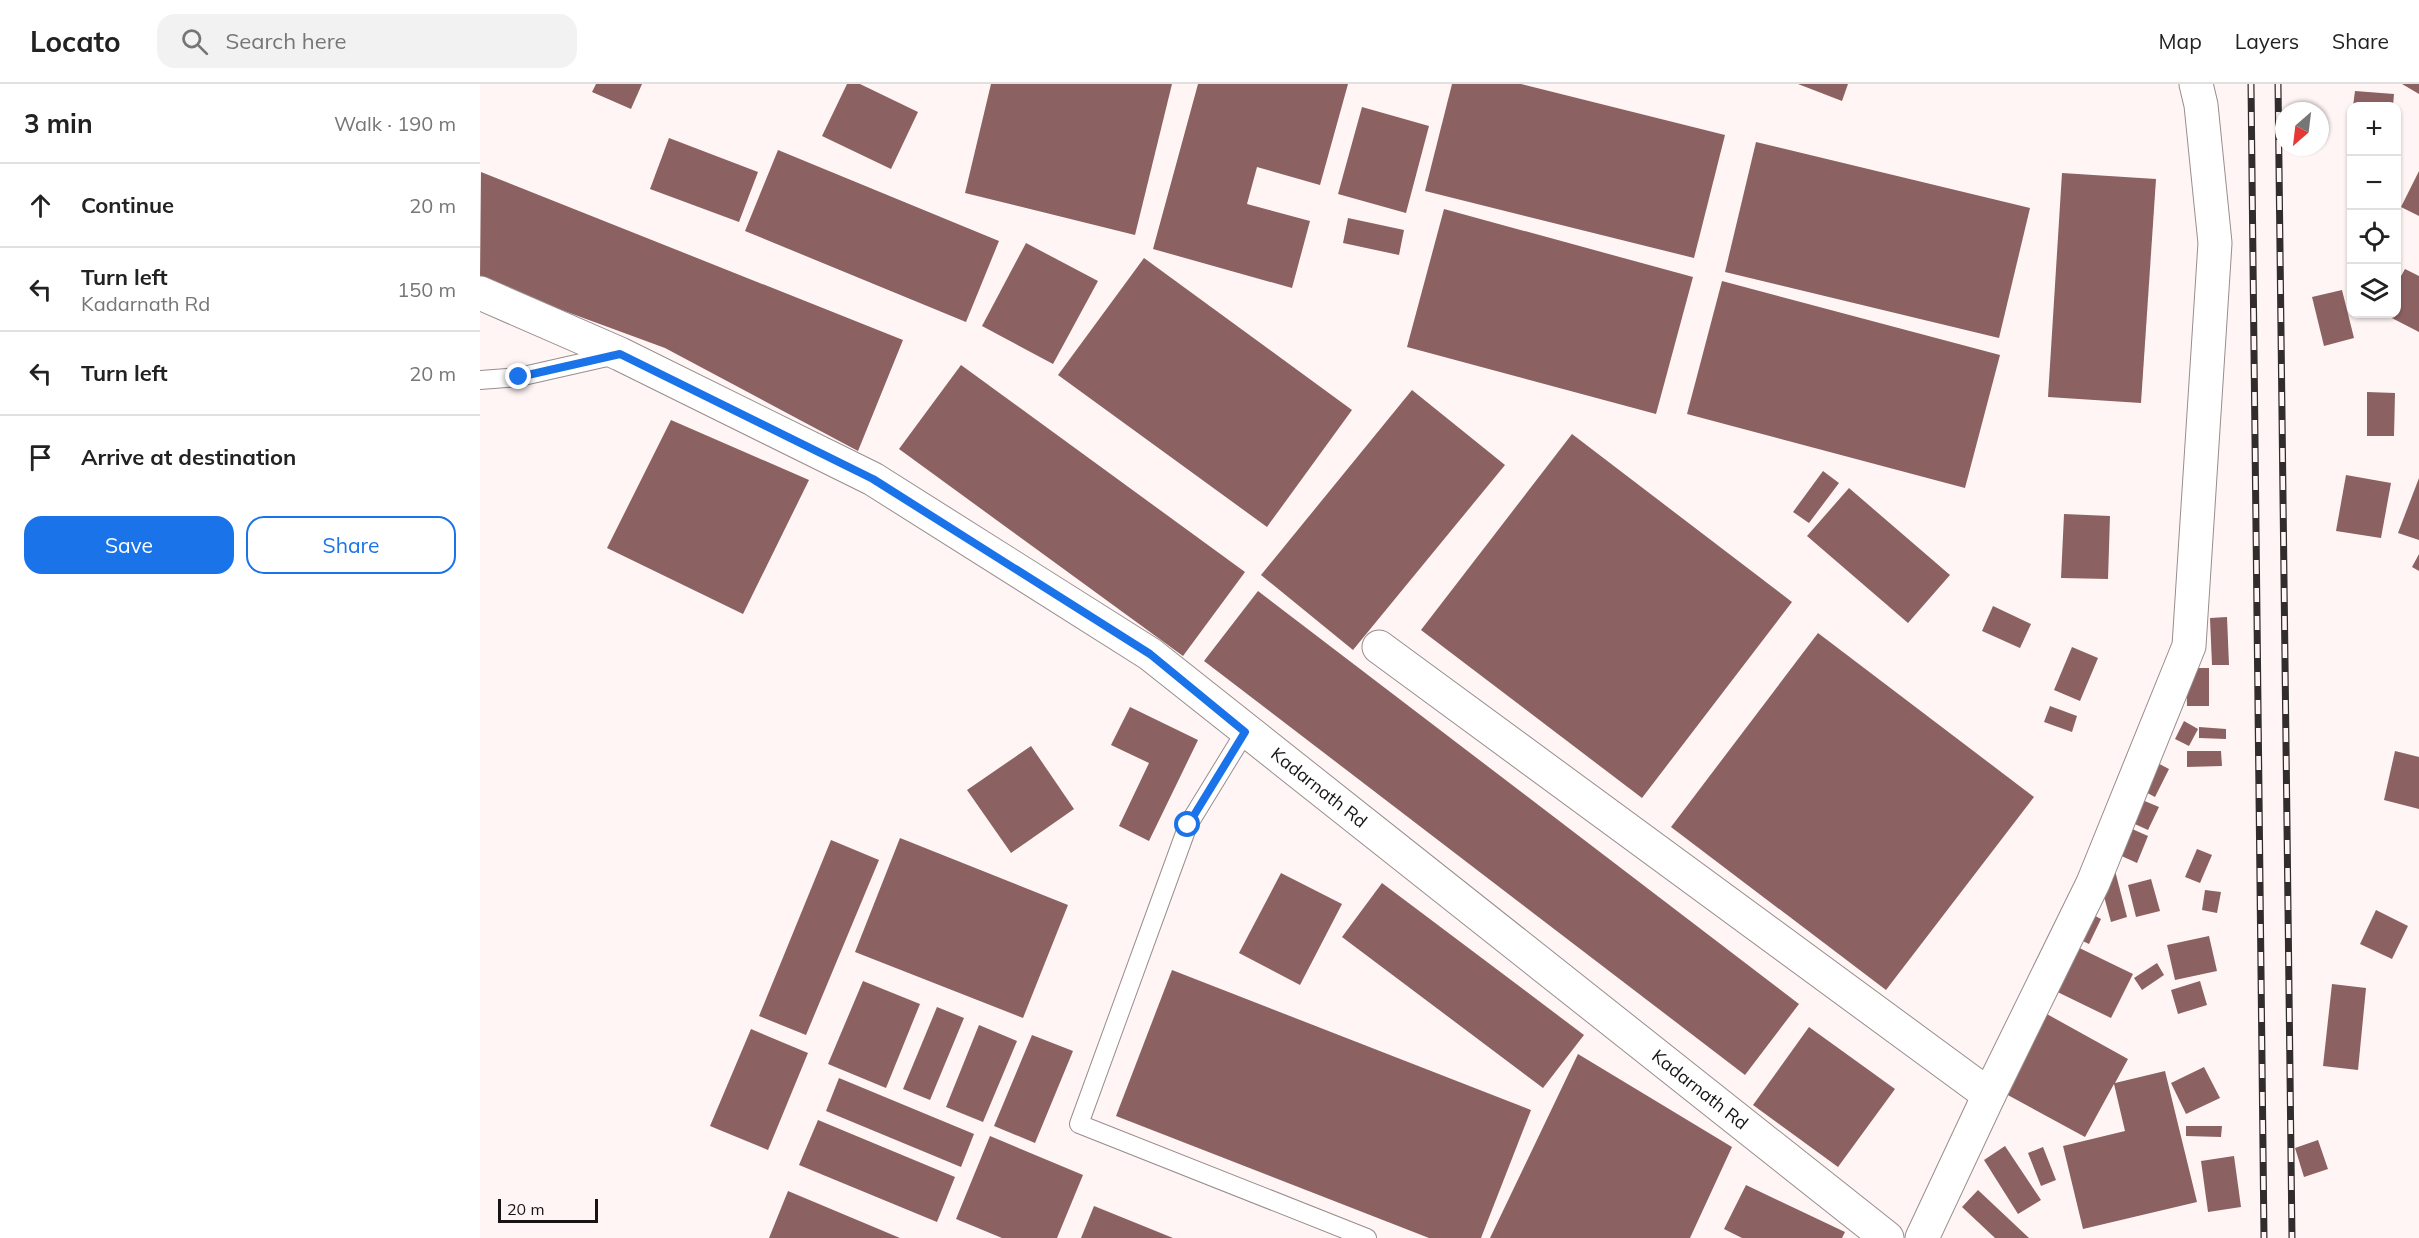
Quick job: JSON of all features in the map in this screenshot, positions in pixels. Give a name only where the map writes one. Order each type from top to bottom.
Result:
[{"type":"street","points":[[1922,1238],[2093,883],[2189,646],[2215,243],[2202,105],[2196,84]]},
{"type":"street","name":"Kadarnath Rd","points":[[480,293],[620,354],[873,479],[1150,654],[1245,732],[1887,1238]]},
{"type":"street","points":[[1378,647],[1989,1095]]},
{"type":"lane","points":[[480,380],[519,377],[620,354]]},
{"type":"lane","points":[[1245,732],[1188,825],[1079,1124],[1367,1238]]},
{"type":"building","points":[[596,84],[642,84],[631,109],[592,92]]},
{"type":"building","points":[[847,84],[860,84],[918,112],[891,169],[822,136]]},
{"type":"building","points":[[991,84],[1172,84],[1135,235],[965,193]]},
{"type":"building","points":[[1198,84],[1348,84],[1320,185],[1257,167],[1247,204],[1310,221],[1292,288],[1153,249]]},
{"type":"building","points":[[1452,84],[1521,84],[1725,135],[1694,258],[1425,191]]},
{"type":"building","points":[[1798,84],[1848,84],[1842,101]]},
{"type":"building","points":[[2402,84],[2419,84],[2419,94]]},
{"type":"building","points":[[2355,91],[2394,94],[2393,102],[2354,102]]},
{"type":"building","points":[[1362,107],[1429,126],[1406,213],[1338,194]]},
{"type":"building","points":[[669,138],[758,172],[739,222],[650,189]]},
{"type":"building","points":[[1756,142],[2030,208],[1999,338],[1725,272]]},
{"type":"building","points":[[778,150],[999,241],[966,322],[745,231]]},
{"type":"building","points":[[2419,171],[2419,216],[2401,207]]},
{"type":"building","points":[[481,172],[903,340],[858,451],[665,348],[480,280]]},
{"type":"building","points":[[2062,173],[2156,179],[2141,403],[2048,397]]},
{"type":"building","points":[[1444,209],[1693,277],[1656,414],[1407,347]]},
{"type":"building","points":[[1348,218],[1404,230],[1399,255],[1343,243]]},
{"type":"building","points":[[1026,243],[1098,281],[1053,364],[982,326]]},
{"type":"building","points":[[1144,258],[1352,410],[1267,527],[1058,375]]},
{"type":"building","points":[[2405,269],[2419,276],[2419,332],[2392,318],[2401,318],[2401,276]]},
{"type":"building","points":[[1722,281],[2000,355],[1965,488],[1687,414]]},
{"type":"building","points":[[2342,290],[2347,318],[2349,318],[2354,338],[2324,346],[2312,297]]},
{"type":"building","points":[[961,365],[1245,572],[1183,656],[899,449]]},
{"type":"building","points":[[1412,390],[1505,465],[1353,650],[1261,575]]},
{"type":"building","points":[[2367,392],[2395,393],[2394,436],[2367,436]]},
{"type":"building","points":[[671,420],[809,480],[743,614],[607,548]]},
{"type":"building","points":[[1572,434],[1792,602],[1642,798],[1421,630]]},
{"type":"building","points":[[1823,471],[1839,483],[1809,523],[1793,512]]},
{"type":"building","points":[[2346,475],[2391,483],[2381,538],[2336,531]]},
{"type":"building","points":[[2419,478],[2419,540],[2398,533]]},
{"type":"building","points":[[1849,488],[1950,575],[1908,623],[1807,536]]},
{"type":"building","points":[[2064,514],[2110,516],[2108,579],[2061,578]]},
{"type":"building","points":[[2419,554],[2419,571],[2412,567]]},
{"type":"building","points":[[1258,591],[1799,1004],[1745,1075],[1204,661]]},
{"type":"building","points":[[1993,606],[2031,624],[2020,648],[1982,631]]},
{"type":"building","points":[[2227,617],[2229,665],[2212,665],[2210,618]]},
{"type":"building","points":[[1818,633],[2034,797],[1886,990],[1671,827]]},
{"type":"building","points":[[2072,647],[2098,658],[2080,701],[2054,690]]},
{"type":"building","points":[[2186,668],[2209,668],[2209,706],[2187,706]]},
{"type":"building","points":[[2050,706],[2077,716],[2072,732],[2044,722]]},
{"type":"building","points":[[1130,707],[1198,740],[1149,841],[1119,826],[1149,763],[1111,745]]},
{"type":"building","points":[[2184,721],[2198,729],[2189,746],[2175,739]]},
{"type":"building","points":[[2199,727],[2226,729],[2226,739],[2199,738]]},
{"type":"building","points":[[1031,746],[1074,809],[1011,853],[967,790]]},
{"type":"building","points":[[2187,751],[2221,751],[2222,766],[2187,767]]},
{"type":"building","points":[[2395,751],[2419,757],[2419,809],[2384,800]]},
{"type":"building","points":[[2148,758],[2169,769],[2155,797],[2134,786]]},
{"type":"building","points":[[2116,789],[2159,807],[2148,830],[2106,811]]},
{"type":"building","points":[[2105,817],[2148,836],[2137,863],[2093,843]]},
{"type":"building","points":[[900,838],[1068,905],[1023,1018],[855,952]]},
{"type":"building","points":[[831,840],[879,860],[806,1035],[759,1016]]},
{"type":"building","points":[[2197,849],[2212,855],[2200,883],[2185,877]]},
{"type":"building","points":[[2113,863],[2127,917],[2111,922],[2096,867]]},
{"type":"building","points":[[1281,873],[1342,904],[1300,985],[1239,953]]},
{"type":"building","points":[[2151,879],[2160,911],[2136,917],[2128,885]]},
{"type":"building","points":[[1382,883],[1584,1035],[1543,1088],[1342,937]]},
{"type":"building","points":[[2205,890],[2221,892],[2217,913],[2202,910]]},
{"type":"building","points":[[2082,909],[2101,919],[2089,944],[2070,935]]},
{"type":"building","points":[[2376,910],[2408,926],[2392,959],[2360,944]]},
{"type":"building","points":[[2209,936],[2217,971],[2175,980],[2167,945]]},
{"type":"building","points":[[2065,941],[2133,974],[2111,1018],[2043,985]]},
{"type":"building","points":[[2157,963],[2164,975],[2142,990],[2134,978]]},
{"type":"building","points":[[1172,970],[1531,1110],[1481,1238],[1429,1238],[1116,1116]]},
{"type":"building","points":[[863,981],[920,1004],[886,1088],[828,1064]]},
{"type":"building","points":[[2200,981],[2207,1005],[2178,1014],[2171,990]]},
{"type":"building","points":[[2332,984],[2366,988],[2358,1070],[2323,1066]]},
{"type":"building","points":[[937,1007],[964,1018],[930,1100],[903,1089]]},
{"type":"building","points":[[2036,1008],[2128,1059],[2115,1083],[2165,1071],[2197,1202],[2083,1229],[2063,1146],[2125,1131],[2114,1084],[2085,1137],[1993,1087]]},
{"type":"building","points":[[979,1025],[1017,1041],[983,1122],[946,1107]]},
{"type":"building","points":[[1809,1027],[1895,1089],[1838,1167],[1753,1105]]},
{"type":"building","points":[[751,1029],[808,1053],[768,1150],[710,1126]]},
{"type":"building","points":[[1032,1035],[1073,1051],[1035,1143],[994,1126]]},
{"type":"building","points":[[1578,1054],[1732,1147],[1690,1238],[1490,1238]]},
{"type":"building","points":[[2204,1067],[2220,1098],[2186,1114],[2171,1083]]},
{"type":"building","points":[[839,1078],[974,1134],[961,1167],[826,1111]]},
{"type":"building","points":[[818,1120],[955,1177],[937,1222],[799,1165]]},
{"type":"building","points":[[2186,1126],[2222,1126],[2221,1137],[2186,1136]]},
{"type":"building","points":[[990,1136],[1083,1175],[1057,1238],[1002,1238],[956,1219]]},
{"type":"building","points":[[2318,1140],[2328,1169],[2304,1177],[2295,1148]]},
{"type":"building","points":[[2005,1146],[2041,1200],[2018,1214],[1984,1160]]},
{"type":"building","points":[[2043,1147],[2056,1180],[2041,1186],[2028,1153]]},
{"type":"building","points":[[2234,1156],[2241,1207],[2208,1212],[2201,1161]]},
{"type":"building","points":[[1746,1185],[1845,1232],[1842,1238],[1742,1238],[1724,1229]]},
{"type":"building","points":[[1978,1190],[2029,1238],[1995,1238],[1962,1207]]},
{"type":"building","points":[[788,1191],[900,1238],[769,1238]]},
{"type":"building","points":[[1094,1206],[1173,1238],[1081,1238]]},
{"type":"railway","points":[[2251,84],[2264,1238]]},
{"type":"railway","points":[[2278,84],[2292,1238]]},
{"type":"route","points":[[519,377],[620,354],[873,479],[1150,654],[1245,732],[1188,825]]}]
